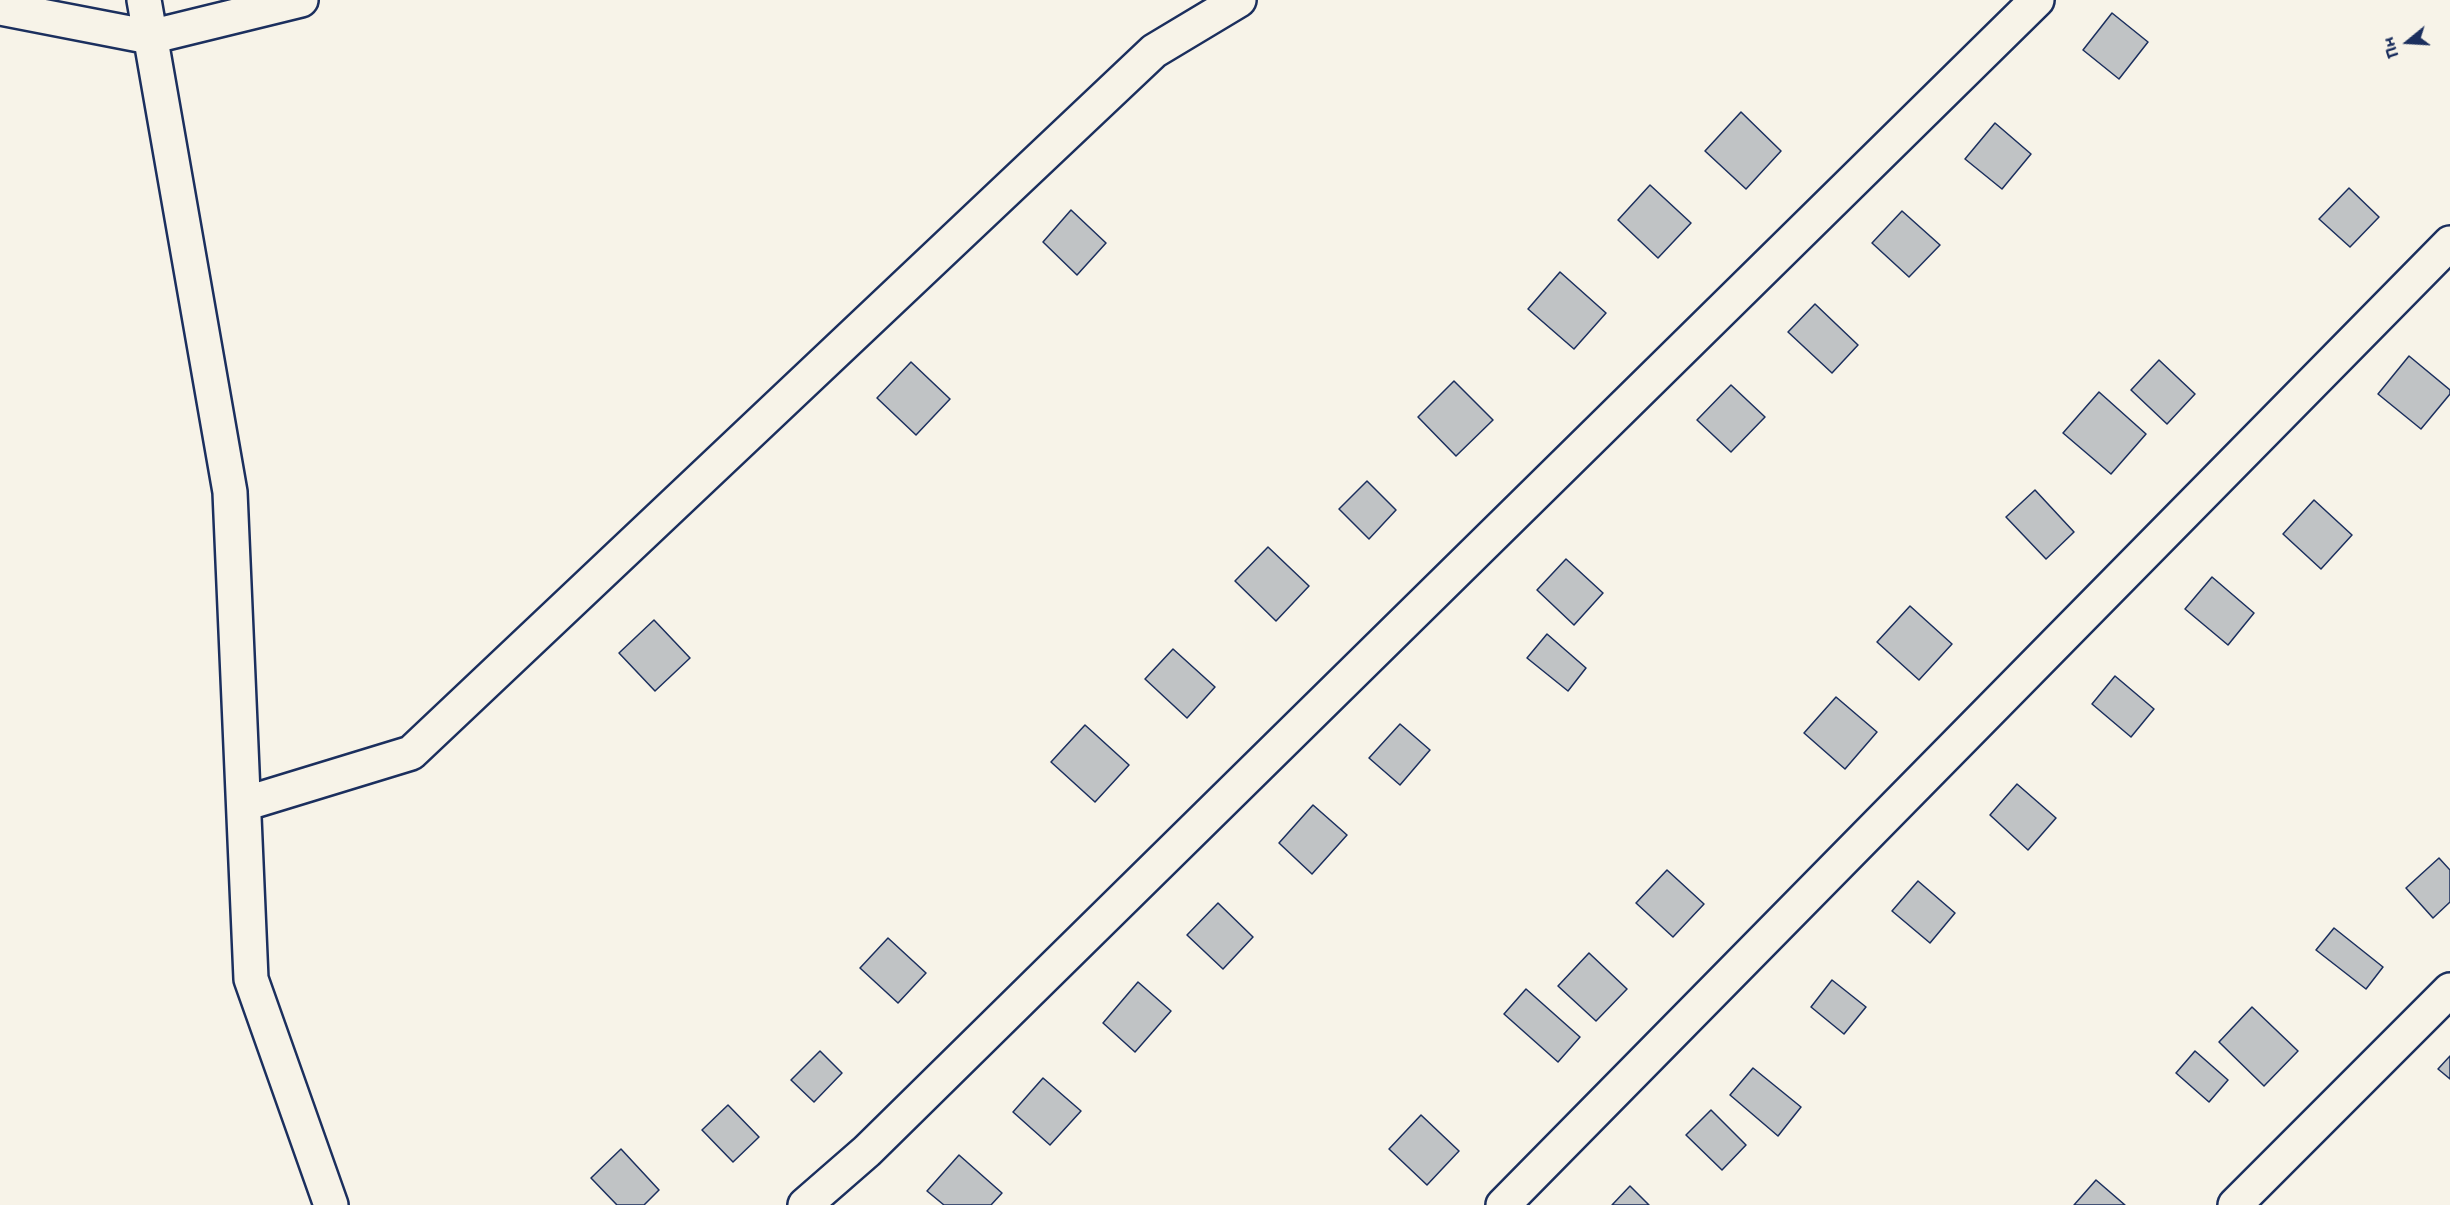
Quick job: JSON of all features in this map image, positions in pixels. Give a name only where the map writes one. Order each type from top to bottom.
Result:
[{"type":"street","points":[[144,0],[230,492],[251,979],[331,1205]]},
{"type":"street","points":[[0,8],[150,37],[301,0]]},
{"type":"street","points":[[244,804],[411,753],[1154,51],[1239,0]]},
{"type":"street","points":[[805,1205],[867,1151],[2037,0]]},
{"type":"street","points":[[1503,1205],[2450,243]]},
{"type":"street","points":[[2235,1205],[2450,990]]},
{"type":"building","points":[[2112,13],[2148,42],[2119,79],[2083,50]]},
{"type":"building","points":[[1741,112],[1781,151],[1746,189],[1705,151]]},
{"type":"building","points":[[1995,123],[2031,154],[2002,189],[1965,159]]},
{"type":"building","points":[[1650,185],[1691,223],[1658,258],[1618,220]]},
{"type":"building","points":[[2349,188],[2379,217],[2350,247],[2319,219]]},
{"type":"building","points":[[1071,210],[1106,243],[1077,275],[1043,242]]},
{"type":"building","points":[[1902,211],[1940,245],[1909,277],[1872,243]]},
{"type":"building","points":[[1560,272],[1606,313],[1574,349],[1528,309]]},
{"type":"building","points":[[1815,304],[1858,345],[1832,373],[1788,332]]},
{"type":"building","points":[[2409,356],[2450,390],[2450,394],[2421,429],[2378,394]]},
{"type":"building","points":[[2159,360],[2195,394],[2167,424],[2131,390]]},
{"type":"building","points":[[911,362],[950,399],[916,435],[877,398]]},
{"type":"building","points":[[1454,381],[1493,420],[1456,456],[1418,417]]},
{"type":"building","points":[[1731,385],[1765,417],[1731,452],[1697,420]]},
{"type":"building","points":[[2099,392],[2146,434],[2111,474],[2063,433]]},
{"type":"building","points":[[1367,481],[1396,510],[1369,539],[1339,509]]},
{"type":"building","points":[[2035,490],[2074,532],[2046,559],[2006,517]]},
{"type":"building","points":[[2314,500],[2352,535],[2321,569],[2283,534]]},
{"type":"building","points":[[1268,547],[1309,586],[1276,621],[1235,581]]},
{"type":"building","points":[[1566,559],[1603,593],[1574,625],[1537,590]]},
{"type":"building","points":[[2212,577],[2254,613],[2228,645],[2185,609]]},
{"type":"building","points":[[1910,606],[1952,644],[1919,680],[1877,642]]},
{"type":"building","points":[[654,620],[690,658],[655,691],[619,653]]},
{"type":"building","points":[[1547,634],[1586,668],[1568,691],[1527,658]]},
{"type":"building","points":[[1173,649],[1215,687],[1187,718],[1145,679]]},
{"type":"building","points":[[2115,676],[2154,709],[2131,737],[2092,704]]},
{"type":"building","points":[[1836,697],[1877,732],[1845,769],[1804,733]]},
{"type":"building","points":[[1400,724],[1430,750],[1400,785],[1369,758]]},
{"type":"building","points":[[1085,725],[1129,765],[1095,802],[1051,762]]},
{"type":"building","points":[[2017,784],[2056,818],[2028,850],[1990,815]]},
{"type":"building","points":[[1313,805],[1347,835],[1312,874],[1279,843]]},
{"type":"building","points":[[2439,858],[2450,870],[2450,902],[2433,918],[2406,888]]},
{"type":"building","points":[[1667,870],[1704,904],[1673,937],[1636,903]]},
{"type":"building","points":[[1918,881],[1955,913],[1930,943],[1892,911]]},
{"type":"building","points":[[1218,903],[1253,937],[1223,969],[1187,935]]},
{"type":"building","points":[[2334,928],[2383,967],[2366,989],[2316,950]]},
{"type":"building","points":[[888,938],[926,973],[898,1003],[860,968]]},
{"type":"building","points":[[1589,953],[1627,989],[1596,1021],[1558,986]]},
{"type":"building","points":[[1832,980],[1866,1007],[1844,1034],[1811,1007]]},
{"type":"building","points":[[1138,982],[1171,1011],[1135,1052],[1103,1023]]},
{"type":"building","points":[[1526,989],[1580,1037],[1558,1062],[1504,1014]]},
{"type":"building","points":[[2252,1007],[2298,1051],[2264,1086],[2219,1042]]},
{"type":"building","points":[[820,1051],[842,1073],[814,1102],[791,1080]]},
{"type":"building","points":[[2195,1051],[2228,1080],[2209,1102],[2176,1073]]},
{"type":"building","points":[[2450,1056],[2450,1079],[2438,1069]]},
{"type":"building","points":[[1753,1068],[1801,1107],[1778,1136],[1730,1095]]},
{"type":"building","points":[[1043,1078],[1081,1111],[1050,1145],[1013,1112]]},
{"type":"building","points":[[728,1105],[759,1137],[733,1162],[702,1130]]},
{"type":"building","points":[[1711,1110],[1746,1145],[1722,1170],[1686,1135]]},
{"type":"building","points":[[1421,1115],[1459,1151],[1427,1185],[1389,1149]]},
{"type":"building","points":[[621,1149],[659,1190],[644,1205],[617,1205],[591,1178]]},
{"type":"building","points":[[959,1155],[1002,1193],[991,1205],[944,1205],[927,1191]]},
{"type":"building","points":[[2096,1180],[2125,1205],[2074,1205]]},
{"type":"building","points":[[1630,1186],[1649,1205],[1612,1205]]}]
